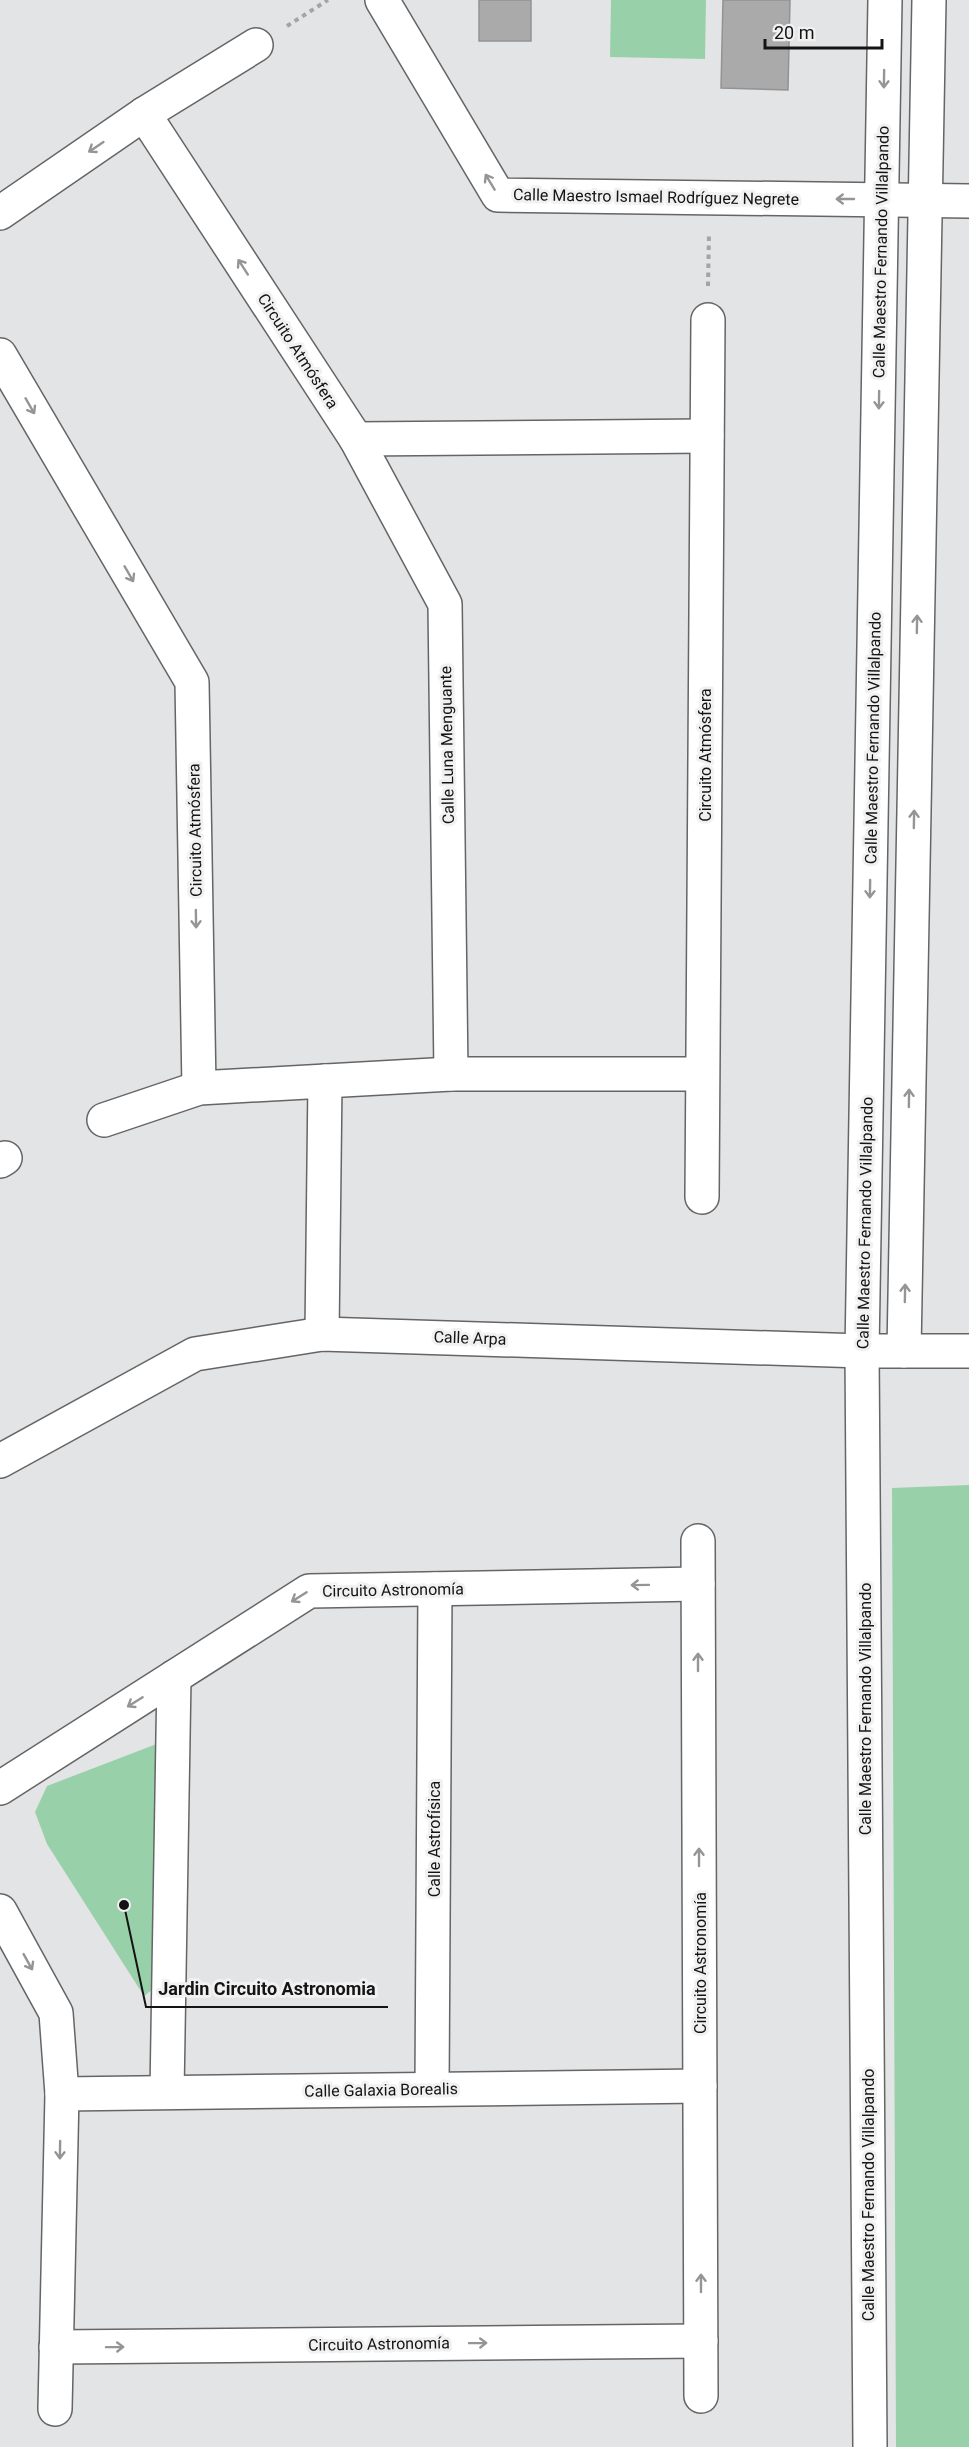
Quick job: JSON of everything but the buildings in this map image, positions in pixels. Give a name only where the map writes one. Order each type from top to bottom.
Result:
[{"type":"street","name":"Calle Maestro Ismael Rodríguez Negrete","points":[[382,0],[498,195],[709,200],[969,201]]},
{"type":"street","name":"Calle Maestro Fernando Villalpando","points":[[870,2447],[862,1351],[885,0]]},
{"type":"street","points":[[904,1351],[928,0]]},
{"type":"street","points":[[0,213],[144,114],[256,45]]},
{"type":"street","name":"Circuito Atmósfera","points":[[144,114],[356,439]]},
{"type":"street","name":"Circuito Atmósfera","points":[[702,1197],[708,320]]},
{"type":"street","name":"Circuito Atmósfera","points":[[0,355],[192,682],[199,1088]]},
{"type":"street","points":[[356,439],[707,436]]},
{"type":"street","name":"Calle Luna Menguante","points":[[356,439],[445,604],[451,1074]]},
{"type":"street","points":[[104,1120],[199,1088],[451,1074],[702,1074]]},
{"type":"street","points":[[322,1334],[325,1081]]},
{"type":"street","name":"Calle Arpa","points":[[0,1461],[195,1354],[322,1334],[862,1351],[969,1351]]},
{"type":"street","name":"Circuito Astronomía","points":[[698,1541],[701,2396]]},
{"type":"street","name":"Circuito Astronomía","points":[[0,1788],[309,1591],[698,1584]]},
{"type":"street","name":"Calle Astrofísica","points":[[432,2089],[435,1589]]},
{"type":"street","points":[[167,2092],[174,1677]]},
{"type":"street","points":[[0,1911],[56,2013],[62,2094],[55,2409]]},
{"type":"street","name":"Calle Galaxia Borealis","points":[[62,2094],[700,2086]]},
{"type":"street","name":"Circuito Astronomía","points":[[56,2347],[701,2341]]},
{"type":"path","points":[[256,45],[328,0]]},
{"type":"path","points":[[708,320],[709,200]]},
{"type":"green space","points":[[611,0],[706,0],[705,59],[610,57]]},
{"type":"green space","points":[[969,1485],[969,2447],[896,2447],[892,1488]]},
{"type":"green space","points":[[167,1740],[161,1983],[144,1996],[47,1844],[35,1812],[47,1786]]},
{"type":"place","name":"Jardin Circuito Astronomia","points":[[124,1905]]}]
